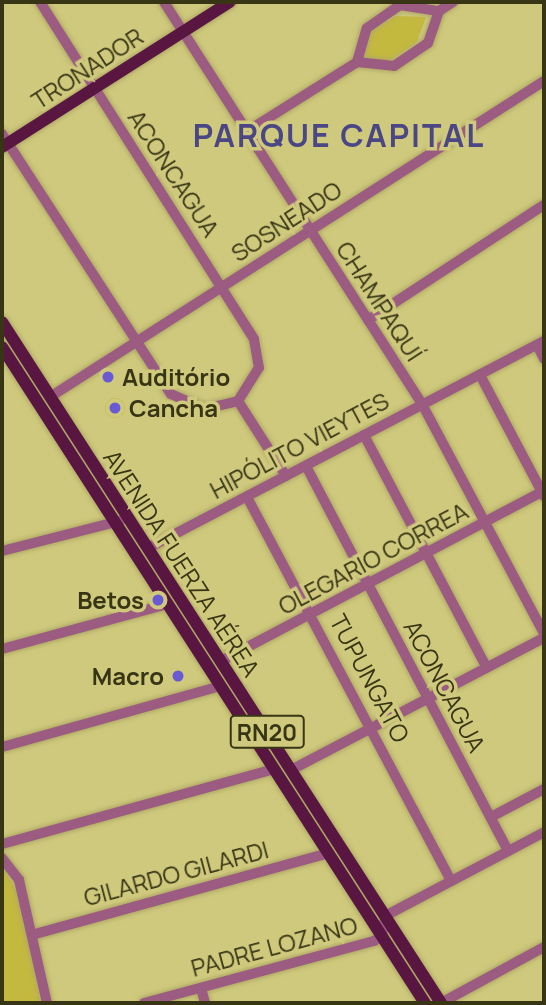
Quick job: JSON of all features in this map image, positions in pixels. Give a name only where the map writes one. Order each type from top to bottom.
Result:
[{"type":"main road","name":"TRONADOR","points":[[4,142],[230,2]]},
{"type":"main road","name":"AVENIDA FUERZA AÉREA","points":[[2,322],[441,1003]]},
{"type":"main road","name":"AVENIDA FUERZA AÉREA","points":[[2,346],[425,1003]]},
{"type":"street","name":"ACONCAGUA","points":[[40,2],[222,287],[259,359],[255,378],[238,401]]},
{"type":"street","name":"CHAMPAQUÍ","points":[[164,2],[422,404],[544,635]]},
{"type":"street","points":[[246,132],[357,61],[394,66],[428,43],[439,11],[453,2]]},
{"type":"street","points":[[357,61],[367,28],[400,5],[439,11]]},
{"type":"street","name":"SOSNEADO","points":[[50,397],[544,81]]},
{"type":"street","points":[[4,142],[136,341],[180,401],[204,408],[238,401],[286,476]]},
{"type":"street","points":[[368,320],[544,205]]},
{"type":"street","points":[[540,343],[544,359]]},
{"type":"street","name":"HIPÓLITO VIEYTES","points":[[148,548],[540,343]]},
{"type":"street","points":[[480,375],[543,493]]},
{"type":"street","points":[[365,435],[486,668]]},
{"type":"street","name":"ACONCAGUA","points":[[306,466],[508,851]]},
{"type":"street","name":"OLEGARIO CORREA","points":[[221,661],[543,493]]},
{"type":"street","name":"TUPUNGATO","points":[[247,497],[373,728],[451,881]]},
{"type":"street","points":[[2,551],[115,520],[132,522]]},
{"type":"street","points":[[2,649],[168,604]]},
{"type":"street","points":[[291,770],[544,635]]},
{"type":"street","points":[[2,747],[221,686]]},
{"type":"street","points":[[2,844],[274,769]]},
{"type":"street","points":[[491,817],[544,789]]},
{"type":"street","name":"PADRE LOZANO","points":[[144,1003],[382,936],[385,916],[544,832]]},
{"type":"street","name":"GILARDO GILARDI","points":[[35,934],[329,853]]},
{"type":"street","points":[[2,858],[19,880],[35,934],[47,1003]]},
{"type":"street","points":[[441,1003],[544,947]]},
{"type":"street","points":[[201,988],[205,1003]]},
{"type":"shaded area","points":[[396,16],[426,17],[417,42],[386,63],[364,56],[372,31]]},
{"type":"shaded area","name":"Cancha","points":[[115,398],[122,401],[125,408],[122,415],[115,418],[108,415],[105,408],[108,401]]},
{"type":"shaded area","points":[[2,865],[17,892],[41,1003],[2,1003]]},
{"type":"place","name":"Auditório","points":[[108,377]]},
{"type":"place","name":"Cancha","points":[[115,408]]},
{"type":"place","name":"Betos","points":[[158,600]]},
{"type":"place","name":"Macro","points":[[178,676]]},
{"type":"district","name":"PARQUE CAPITAL","points":[[339,135]]}]
